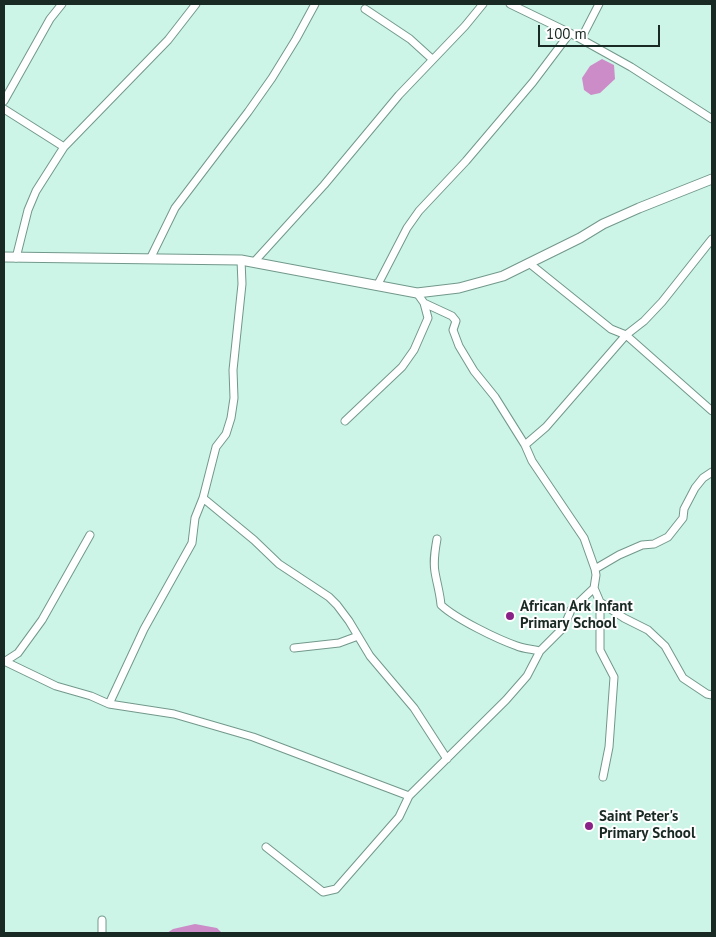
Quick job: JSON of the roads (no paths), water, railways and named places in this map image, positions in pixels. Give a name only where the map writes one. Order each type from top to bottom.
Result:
[{"type":"street","points":[[4,101],[50,19],[62,4]]},
{"type":"street","points":[[16,258],[22,228],[36,191],[64,147],[168,40],[196,4]]},
{"type":"street","points":[[150,259],[176,208],[272,78],[315,4]]},
{"type":"street","points":[[254,262],[324,184],[363,136],[483,4]]},
{"type":"street","points":[[510,4],[581,39],[652,80],[712,119]]},
{"type":"street","points":[[581,39],[599,4]]},
{"type":"street","points":[[365,9],[410,40],[432,59]]},
{"type":"street","points":[[377,286],[407,228],[533,82],[570,33]]},
{"type":"street","points":[[4,110],[64,147]]},
{"type":"street","points":[[4,257],[241,260],[417,293],[459,288],[503,276],[580,238],[603,224],[712,179]]},
{"type":"street","points":[[524,445],[546,427],[626,335],[644,321],[662,302],[712,239]]},
{"type":"street","points":[[109,704],[144,629],[192,543],[195,518],[203,498],[216,447],[226,434],[231,418],[234,398],[233,370],[242,284],[241,260]]},
{"type":"street","points":[[529,263],[611,329],[626,335],[712,411]]},
{"type":"street","points":[[345,421],[409,357],[428,318],[424,303],[417,293]]},
{"type":"street","points":[[424,303],[452,316],[456,321],[453,330],[459,346],[474,371],[495,397],[550,489],[584,538],[595,569],[594,588],[600,602],[600,650],[614,677],[609,747],[603,778]]},
{"type":"street","points":[[595,569],[619,555],[642,545],[654,544],[668,537],[682,518],[694,488],[712,472]]},
{"type":"street","points":[[203,498],[254,540],[279,564],[329,597],[345,616],[370,656],[414,708],[447,759]]},
{"type":"street","points":[[4,661],[18,654],[42,620],[90,534]]},
{"type":"street","points":[[437,539],[434,556],[441,605],[453,616],[517,646],[540,651]]},
{"type":"street","points":[[266,847],[323,892],[336,889],[399,817],[409,796],[506,700],[527,676],[540,651],[564,627],[571,610],[594,588]]},
{"type":"street","points":[[600,602],[624,618],[648,630],[665,646],[683,678],[712,696]]},
{"type":"street","points":[[294,648],[340,643],[358,636]]},
{"type":"street","points":[[4,661],[56,686],[91,696],[109,704],[174,714],[253,737],[409,796]]},
{"type":"street","points":[[102,920],[102,933]]},
{"type":"place","name":"African Ark Infant Primary School","points":[[510,616]]},
{"type":"place","name":"Saint Peter's Primary School","points":[[589,826]]}]
